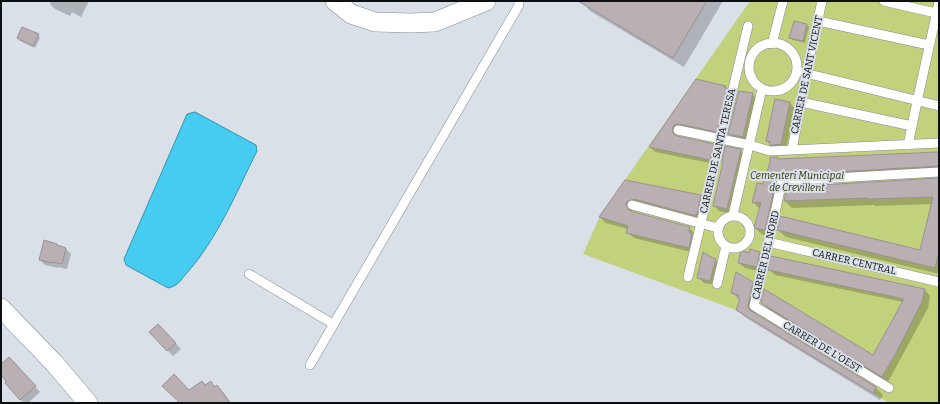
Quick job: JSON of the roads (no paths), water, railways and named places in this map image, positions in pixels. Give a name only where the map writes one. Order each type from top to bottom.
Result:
[{"type":"street","points":[[335,1],[351,14],[375,22],[411,23],[435,22],[486,1]]},
{"type":"street","points":[[1,308],[54,363],[88,403]]},
{"type":"lane","points":[[310,365],[519,6],[519,1]]},
{"type":"lane","points":[[772,44],[783,1]]},
{"type":"lane","name":"CARRER DE SANT VICENT","points":[[792,150],[801,102],[801,73],[818,21],[822,1]]},
{"type":"lane","points":[[884,1],[936,13]]},
{"type":"lane","points":[[908,145],[939,2]]},
{"type":"lane","points":[[818,21],[929,45]]},
{"type":"lane","name":"CARRER DE SANTA TERESA","points":[[688,277],[748,26]]},
{"type":"lane","points":[[801,73],[789,86],[782,90],[774,91],[762,89],[754,81],[750,74],[751,59],[755,52],[761,47],[768,44],[777,44],[791,50],[801,73],[917,102],[939,106]]},
{"type":"lane","points":[[739,65],[750,67]]},
{"type":"lane","points":[[733,215],[762,89]]},
{"type":"lane","points":[[801,102],[912,126]]},
{"type":"lane","points":[[678,130],[750,145],[770,151],[939,143]]},
{"type":"lane","name":"CARRER DEL NORD","points":[[754,306],[782,180],[939,172]]},
{"type":"lane","points":[[632,205],[718,228]]},
{"type":"lane","points":[[733,215],[744,218],[750,227],[749,238],[742,246],[737,248],[726,246],[722,243],[718,233],[720,223],[724,219],[733,215]]},
{"type":"lane","name":"CARRER CENTRAL","points":[[768,242],[939,282]]},
{"type":"lane","points":[[717,284],[726,246]]},
{"type":"lane","points":[[249,274],[333,324]]},
{"type":"lane","name":"CARRER DE L'OEST","points":[[754,306],[889,388]]},
{"type":"water","points":[[195,112],[256,145],[257,151],[226,215],[208,246],[177,285],[168,288],[126,265],[124,259],[187,114]]},
{"type":"park label","name":"Cementeri Municipal de Crevillent","points":[[797,182]]}]
